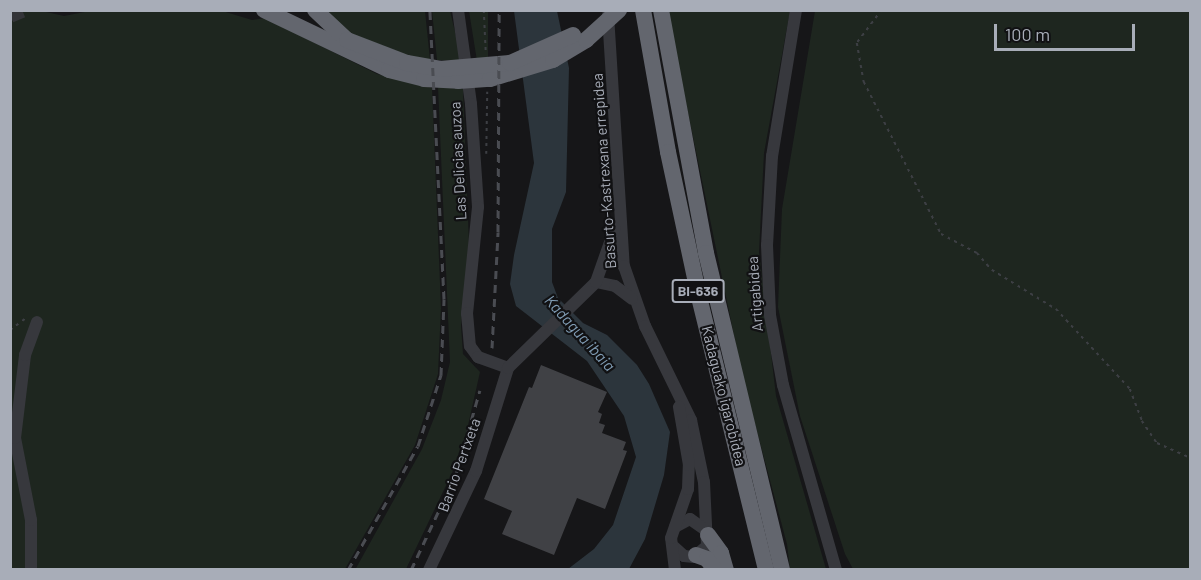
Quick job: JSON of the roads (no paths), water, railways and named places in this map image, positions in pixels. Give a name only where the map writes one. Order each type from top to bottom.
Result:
[{"type":"highway","points":[[264,10],[344,44],[407,63],[440,69],[475,68],[510,63],[559,44],[606,10]]},
{"type":"highway","points":[[315,10],[344,44],[365,61],[424,79],[490,79],[553,60],[586,40],[619,10]]},
{"type":"highway","name":"Kadaguako igarobidea","points":[[643,10],[668,152],[699,297],[766,570]]},
{"type":"highway","name":"Kadaguako igarobidea","points":[[661,10],[706,253],[782,570]]},
{"type":"highway","points":[[708,533],[721,554],[726,570]]},
{"type":"highway","points":[[695,556],[707,559],[714,570]]},
{"type":"street","name":"Las Delicias auzoa","points":[[458,10],[471,104],[478,207],[467,314],[470,346],[478,357],[508,368]]},
{"type":"street","name":"Basurto-Kastrexana errepidea","points":[[606,10],[624,267],[635,303],[691,420],[699,449],[708,533]]},
{"type":"street","name":"Artigabidea","points":[[796,10],[772,156],[767,245],[770,315],[783,386],[836,570]]},
{"type":"street","points":[[508,368],[599,278],[619,203]]},
{"type":"street","points":[[599,278],[615,277],[624,267]]},
{"type":"street","points":[[599,278],[615,286],[635,303]]},
{"type":"street","points":[[31,570],[31,520],[15,438],[25,355],[37,322]]},
{"type":"street","name":"Barrio Pertxeta","points":[[429,570],[460,512],[508,368]]},
{"type":"street","name":"Basurto-Kastrexana errepidea","points":[[675,527],[688,489],[690,465],[676,391]]},
{"type":"street","points":[[675,570],[674,547],[671,538],[675,527],[690,519],[708,533],[707,546],[695,556],[687,570]]},
{"type":"street","points":[[674,547],[684,556],[695,556]]},
{"type":"water","name":"Kadagua ibaia","points":[[514,11],[557,11],[569,68],[566,192],[552,229],[552,282],[558,298],[583,323],[607,335],[637,365],[649,384],[670,432],[664,475],[645,539],[629,569],[568,569],[594,549],[613,525],[636,457],[624,416],[587,361],[516,306],[510,284],[534,163]]},
{"type":"tunnel","points":[[10,15],[22,10]]},
{"type":"railway","points":[[348,570],[418,446],[441,375],[444,299],[430,10]]},
{"type":"railway","points":[[492,348],[498,232],[499,10]]},
{"type":"railway","points":[[411,570],[456,474],[480,390]]}]
